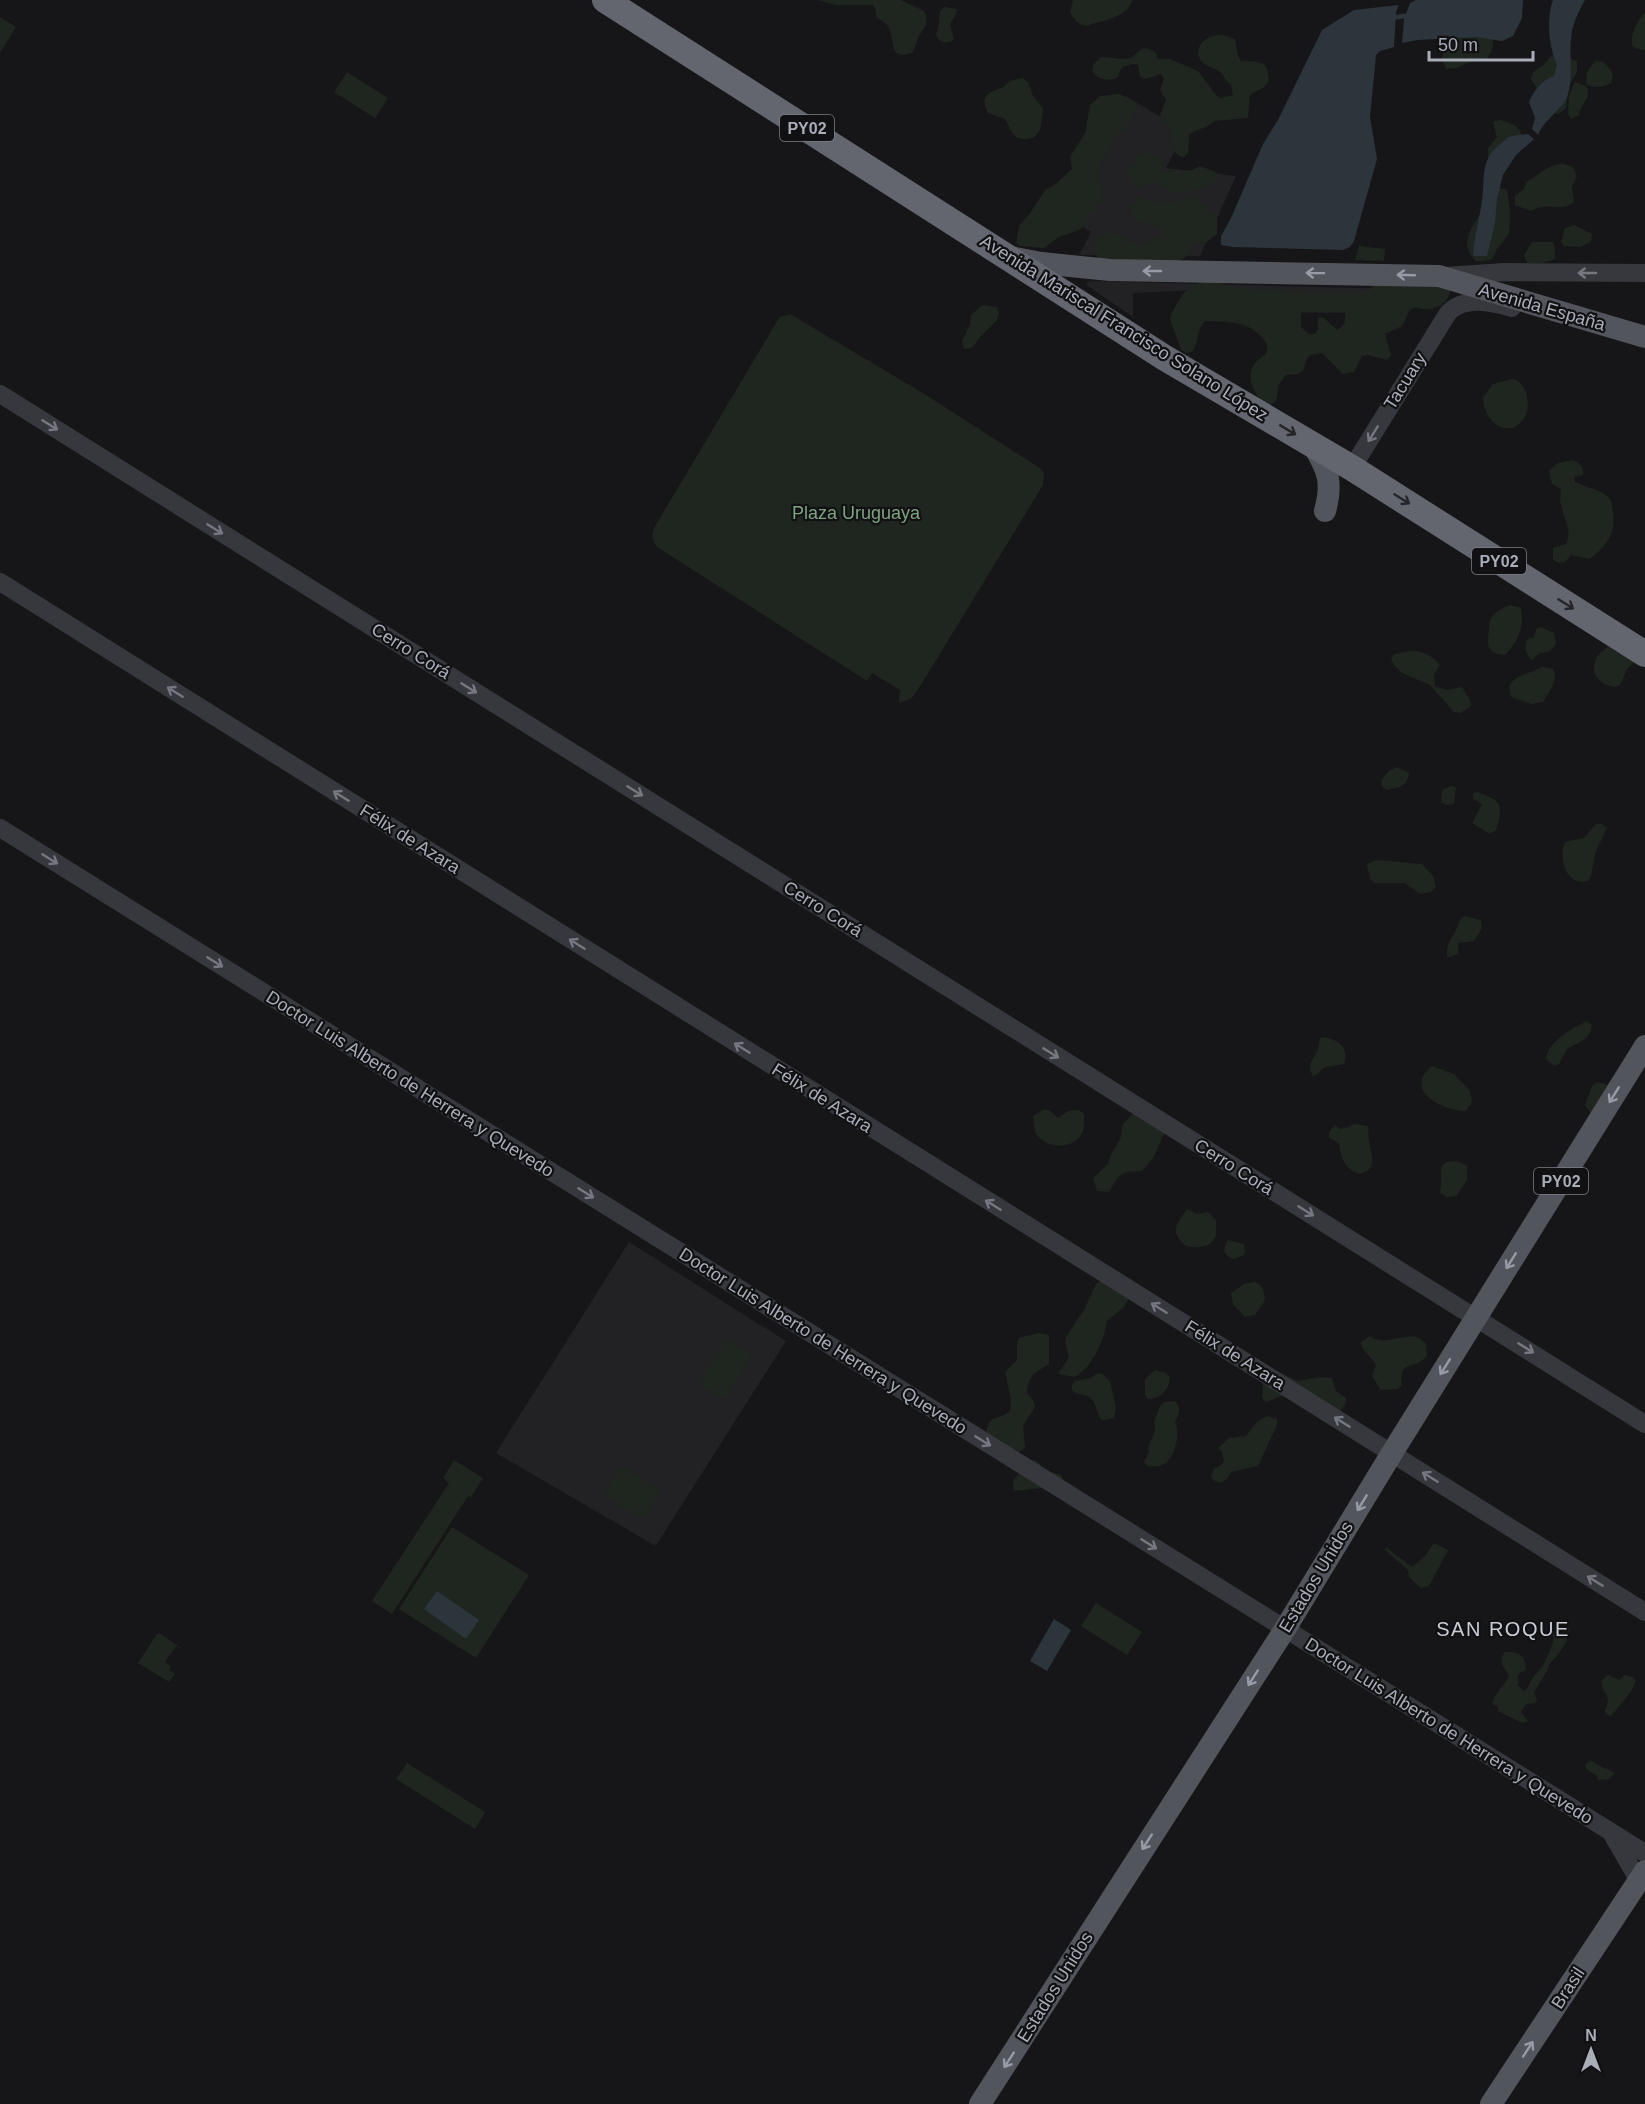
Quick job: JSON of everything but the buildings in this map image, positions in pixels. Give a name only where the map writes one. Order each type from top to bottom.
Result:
[{"type":"highway","name":"Avenida Mariscal Francisco Solano López","points":[[605,0],[696,65],[1009,257],[1166,358],[1352,468],[1645,654]]},
{"type":"main road","name":"PY02","points":[[1009,257],[1041,263],[1110,270],[1439,276]]},
{"type":"main road","name":"Avenida España","points":[[1439,276],[1645,338]]},
{"type":"main road","points":[[1313,445],[1328,474],[1330,492],[1325,511]]},
{"type":"main road","name":"Estados Unidos","points":[[980,2104],[1285,1629],[1645,1046]]},
{"type":"main road","name":"Brasil","points":[[1491,2104],[1643,1882]]},
{"type":"street","points":[[1439,276],[1504,272],[1645,273]]},
{"type":"street","name":"Tacuary","points":[[1352,468],[1455,306],[1466,303],[1492,303],[1599,332],[1645,338]]},
{"type":"street","name":"Cerro Corá","points":[[0,394],[1645,1424]]},
{"type":"street","name":"Félix de Azara","points":[[0,582],[1645,1612]]},
{"type":"street","name":"Doctor Luis Alberto de Herrera y Quevedo","points":[[0,828],[1645,1853]]},
{"type":"street","points":[[1611,1832],[1643,1882]]},
{"type":"shaded area","points":[[1416,0],[1523,0],[1522,18],[1513,36],[1502,41],[1475,37],[1402,43],[1404,19],[1410,3]]},
{"type":"shaded area","points":[[1553,0],[1585,0],[1572,34],[1571,78],[1566,99],[1538,135],[1532,129],[1535,118],[1529,102],[1539,86],[1554,76],[1557,65],[1549,33]]},
{"type":"shaded area","points":[[1399,5],[1396,12],[1394,47],[1380,51],[1376,55],[1370,117],[1377,159],[1354,241],[1350,247],[1343,250],[1221,245],[1221,236],[1263,144],[1278,120],[1322,30],[1354,10]]},
{"type":"shaded area","points":[[1125,96],[1185,131],[1166,168],[1236,176],[1200,256],[1079,255],[1091,232],[1056,211]]},
{"type":"shaded area","points":[[1528,134],[1534,139],[1516,155],[1503,175],[1487,256],[1473,256],[1482,201],[1484,171],[1488,158],[1509,137]]},
{"type":"shaded area","points":[[1089,281],[1397,289],[1379,313],[1200,312],[1199,290],[1133,293],[1133,317],[1086,285]]},
{"type":"shaded area","points":[[629,1242],[786,1341],[657,1544],[654,1545],[496,1453]]},
{"type":"shaded area","points":[[437,1591],[479,1620],[466,1639],[424,1609]]},
{"type":"shaded area","points":[[1054,1619],[1071,1630],[1047,1671],[1030,1661]]},
{"type":"green space","points":[[818,0],[901,0],[924,11],[926,22],[913,52],[900,55],[894,50],[888,26],[876,17],[873,5],[836,5]]},
{"type":"green space","points":[[1073,0],[1132,0],[1132,2],[1118,16],[1088,26],[1079,24],[1070,12]]},
{"type":"green space","points":[[944,7],[957,9],[950,24],[954,40],[945,42],[941,41],[936,34],[940,11]]},
{"type":"green space","points":[[1645,14],[1645,50],[1637,49],[1632,45],[1634,29]]},
{"type":"green space","points":[[0,17],[16,27],[0,53]]},
{"type":"green space","points":[[1444,34],[1493,39],[1492,51],[1486,60],[1446,69],[1442,58],[1447,39]]},
{"type":"green space","points":[[1223,35],[1235,39],[1241,61],[1259,62],[1265,66],[1268,82],[1250,95],[1248,118],[1214,121],[1192,133],[1189,135],[1188,153],[1184,157],[1179,156],[1171,148],[1173,135],[1160,115],[1166,100],[1160,90],[1164,79],[1161,74],[1145,79],[1140,77],[1138,65],[1133,64],[1122,67],[1117,78],[1113,79],[1100,78],[1092,71],[1093,65],[1101,57],[1126,59],[1146,48],[1156,53],[1158,59],[1170,59],[1198,71],[1216,95],[1221,98],[1233,95],[1231,84],[1219,71],[1203,63],[1198,55],[1202,42],[1214,36]]},
{"type":"green space","points":[[1557,55],[1577,61],[1577,72],[1569,86],[1566,108],[1559,114],[1542,110],[1537,89],[1531,79],[1535,71],[1551,56]]},
{"type":"green space","points":[[1595,61],[1603,62],[1610,69],[1613,74],[1611,83],[1598,87],[1586,84],[1587,72]]},
{"type":"green space","points":[[347,72],[388,98],[375,118],[334,92]]},
{"type":"green space","points":[[1023,78],[1028,82],[1032,94],[1043,109],[1039,132],[1036,136],[1027,139],[1015,136],[1005,119],[988,113],[984,103],[989,94],[1011,81]]},
{"type":"green space","points":[[1575,82],[1586,86],[1588,94],[1579,115],[1571,119],[1568,114],[1569,95]]},
{"type":"green space","points":[[1119,94],[1134,101],[1137,107],[1125,128],[1112,140],[1108,152],[1101,161],[1096,178],[1103,188],[1102,200],[1081,229],[1059,237],[1044,248],[1020,246],[1016,243],[1019,226],[1045,190],[1056,184],[1072,169],[1070,157],[1085,133],[1090,105],[1100,96]]},
{"type":"green space","points":[[1500,120],[1516,126],[1522,135],[1490,159],[1488,148],[1497,137],[1493,123]]},
{"type":"green space","points":[[1149,150],[1160,160],[1163,173],[1174,171],[1180,175],[1201,166],[1217,173],[1217,179],[1207,186],[1186,192],[1167,190],[1156,182],[1141,186],[1133,185],[1130,183],[1128,171],[1137,157]]},
{"type":"green space","points":[[1564,164],[1573,167],[1577,176],[1572,187],[1574,202],[1564,207],[1543,207],[1531,211],[1515,205],[1515,196],[1524,189],[1526,182],[1548,168]]},
{"type":"green space","points":[[1498,188],[1507,190],[1510,213],[1509,234],[1492,259],[1476,261],[1470,255],[1468,248],[1469,234]]},
{"type":"green space","points":[[1195,197],[1217,217],[1217,234],[1208,241],[1193,244],[1185,258],[1173,262],[1099,259],[1095,243],[1099,235],[1104,232],[1116,234],[1139,245],[1145,245],[1161,236],[1162,231],[1158,227],[1134,219],[1130,208],[1138,199],[1166,203]]},
{"type":"green space","points":[[1574,225],[1592,234],[1591,242],[1580,247],[1564,246],[1561,242],[1565,228]]},
{"type":"green space","points":[[1532,242],[1553,242],[1555,259],[1540,264],[1527,263],[1524,255]]},
{"type":"green space","points":[[1359,246],[1385,249],[1384,261],[1355,260]]},
{"type":"green space","points":[[1216,280],[1225,285],[1242,288],[1287,292],[1367,292],[1374,285],[1450,287],[1450,293],[1444,303],[1439,306],[1427,309],[1415,307],[1410,310],[1402,326],[1385,334],[1391,356],[1386,360],[1368,355],[1362,356],[1354,372],[1343,374],[1322,353],[1310,355],[1303,371],[1286,375],[1279,384],[1276,401],[1267,407],[1252,386],[1251,374],[1256,362],[1266,353],[1267,346],[1258,333],[1252,329],[1237,323],[1205,321],[1192,352],[1186,353],[1181,350],[1170,321],[1174,308],[1189,288]],"holes":[[[1301,312],[1345,312],[1342,327],[1337,330],[1324,318],[1318,317],[1318,329],[1315,334],[1309,334],[1301,327]]]},
{"type":"green space","points":[[982,305],[997,307],[999,314],[996,321],[972,348],[964,349],[962,341],[970,324],[971,315]]},
{"type":"green space","name":"Plaza Uruguaya","points":[[790,314],[926,395],[1040,468],[1044,473],[1043,485],[924,680],[912,698],[899,703],[900,690],[872,673],[867,681],[657,547],[653,540],[654,528],[776,323],[780,317]]},
{"type":"green space","points":[[1513,379],[1522,385],[1527,396],[1526,415],[1516,426],[1503,428],[1496,425],[1486,413],[1483,397],[1493,384]]},
{"type":"green space","points":[[1574,460],[1583,470],[1583,475],[1574,477],[1575,482],[1606,495],[1609,499],[1613,512],[1613,527],[1606,544],[1590,559],[1571,555],[1565,562],[1559,563],[1553,560],[1553,548],[1566,544],[1568,530],[1561,505],[1561,489],[1552,484],[1549,470],[1558,463]]},
{"type":"green space","points":[[1511,605],[1521,608],[1521,628],[1510,650],[1505,655],[1498,654],[1489,647],[1489,622],[1497,612]]},
{"type":"green space","points":[[1541,627],[1554,633],[1556,644],[1550,651],[1538,654],[1532,660],[1525,646],[1529,638],[1534,638],[1536,629]]},
{"type":"green space","points":[[1614,641],[1640,657],[1627,669],[1620,685],[1615,687],[1600,681],[1594,668],[1597,657]]},
{"type":"green space","points":[[1410,651],[1427,654],[1437,662],[1440,665],[1434,675],[1435,686],[1446,690],[1462,687],[1471,702],[1470,707],[1460,713],[1454,712],[1430,685],[1402,673],[1391,659],[1394,654]]},
{"type":"green space","points":[[1542,667],[1553,669],[1555,673],[1552,686],[1543,702],[1532,704],[1511,697],[1509,686],[1512,682]]},
{"type":"green space","points":[[1397,767],[1409,773],[1408,778],[1401,786],[1387,790],[1382,786],[1381,780],[1389,771]]},
{"type":"green space","points":[[1451,786],[1456,787],[1454,804],[1446,805],[1441,802],[1442,790]]},
{"type":"green space","points":[[1478,792],[1494,800],[1499,807],[1500,815],[1496,830],[1490,834],[1472,823],[1482,804],[1473,799],[1473,793]]},
{"type":"green space","points":[[1596,824],[1602,824],[1607,828],[1595,853],[1591,876],[1588,881],[1574,880],[1569,876],[1563,863],[1565,842],[1584,838]]},
{"type":"green space","points":[[1377,860],[1422,864],[1433,876],[1436,887],[1431,892],[1420,894],[1405,883],[1375,883],[1370,879],[1367,864]]},
{"type":"green space","points":[[1465,916],[1481,920],[1482,928],[1474,941],[1458,943],[1458,954],[1447,956],[1450,941],[1460,920]]},
{"type":"green space","points":[[1587,1021],[1592,1025],[1589,1035],[1567,1049],[1559,1064],[1554,1066],[1546,1059],[1551,1046],[1556,1041],[1568,1031]]},
{"type":"green space","points":[[1320,1038],[1335,1040],[1342,1046],[1346,1054],[1344,1064],[1326,1067],[1313,1076],[1310,1064],[1318,1050]]},
{"type":"green space","points":[[1432,1066],[1454,1074],[1470,1091],[1472,1102],[1466,1111],[1447,1107],[1429,1098],[1421,1084],[1424,1075]]},
{"type":"green space","points":[[1597,1082],[1608,1085],[1591,1114],[1585,1105],[1592,1086]]},
{"type":"green space","points":[[1043,1110],[1049,1110],[1058,1118],[1068,1111],[1079,1110],[1084,1114],[1084,1129],[1078,1139],[1060,1146],[1041,1140],[1035,1131],[1033,1116]]},
{"type":"green space","points":[[1135,1111],[1165,1132],[1153,1158],[1142,1171],[1121,1175],[1109,1192],[1097,1191],[1093,1178],[1108,1164],[1120,1140],[1123,1124]]},
{"type":"green space","points":[[1354,1124],[1368,1126],[1372,1156],[1370,1169],[1360,1174],[1347,1167],[1342,1158],[1339,1143],[1329,1138],[1329,1132],[1335,1125],[1340,1129]]},
{"type":"green space","points":[[1457,1161],[1467,1166],[1467,1180],[1456,1196],[1447,1197],[1440,1193],[1442,1166],[1448,1162]]},
{"type":"green space","points":[[1187,1209],[1197,1214],[1208,1212],[1216,1220],[1216,1236],[1207,1245],[1186,1246],[1177,1236],[1177,1224]]},
{"type":"green space","points":[[1228,1240],[1244,1244],[1244,1255],[1234,1259],[1228,1256],[1224,1249]]},
{"type":"green space","points":[[1101,1281],[1132,1292],[1124,1307],[1107,1321],[1100,1345],[1086,1368],[1074,1377],[1058,1374],[1069,1357],[1066,1337],[1084,1310],[1096,1284]]},
{"type":"green space","points":[[1255,1282],[1264,1292],[1265,1300],[1255,1315],[1245,1317],[1233,1304],[1231,1293],[1244,1284]]},
{"type":"green space","points":[[1038,1333],[1049,1335],[1049,1364],[1033,1375],[1029,1382],[1027,1393],[1035,1407],[1023,1426],[1025,1448],[1016,1454],[986,1436],[987,1428],[991,1420],[1010,1411],[1011,1400],[1005,1372],[1017,1360],[1019,1338]]},
{"type":"green space","points":[[1370,1336],[1377,1340],[1406,1337],[1420,1339],[1426,1344],[1427,1355],[1423,1360],[1403,1371],[1402,1385],[1398,1389],[1381,1390],[1372,1376],[1376,1365],[1363,1349],[1361,1342]]},
{"type":"green space","points":[[726,1339],[752,1355],[725,1399],[699,1384]]},
{"type":"green space","points":[[1155,1370],[1166,1373],[1170,1381],[1160,1395],[1148,1399],[1145,1395],[1145,1379]]},
{"type":"green space","points":[[1276,1371],[1298,1381],[1321,1377],[1332,1378],[1336,1391],[1346,1398],[1346,1403],[1339,1413],[1294,1395],[1282,1396],[1266,1402],[1262,1398],[1263,1381]]},
{"type":"green space","points":[[1101,1373],[1110,1381],[1116,1407],[1114,1418],[1102,1420],[1088,1396],[1072,1390],[1075,1381],[1091,1378]]},
{"type":"green space","points":[[1175,1401],[1179,1406],[1175,1422],[1176,1446],[1167,1462],[1157,1466],[1147,1466],[1144,1462],[1155,1432],[1154,1422],[1160,1406],[1164,1402]]},
{"type":"green space","points":[[1267,1416],[1277,1419],[1277,1425],[1258,1466],[1231,1472],[1222,1482],[1214,1480],[1211,1477],[1214,1468],[1224,1462],[1222,1452],[1218,1448],[1229,1438],[1246,1436],[1257,1422]]},
{"type":"green space","points":[[454,1460],[483,1478],[471,1497],[468,1496],[392,1614],[372,1601],[449,1483],[443,1478]]},
{"type":"green space","points":[[1026,1461],[1037,1461],[1045,1470],[1061,1475],[1064,1481],[1052,1492],[1042,1488],[1014,1491],[1013,1480],[1021,1472]]},
{"type":"green space","points":[[622,1467],[661,1491],[643,1520],[604,1495]]},
{"type":"green space","points":[[452,1527],[529,1575],[476,1658],[399,1609]]},
{"type":"green space","points":[[1434,1543],[1448,1550],[1429,1586],[1421,1588],[1409,1577],[1408,1570],[1384,1549],[1387,1548],[1412,1567],[1425,1556]]},
{"type":"green space","points":[[1096,1603],[1142,1632],[1127,1655],[1081,1626]]},
{"type":"green space","points":[[1563,1623],[1570,1628],[1566,1643],[1549,1664],[1534,1693],[1537,1700],[1535,1703],[1526,1704],[1521,1712],[1528,1721],[1522,1723],[1498,1711],[1498,1707],[1492,1704],[1509,1677],[1501,1660],[1502,1656],[1505,1652],[1521,1655],[1525,1661],[1526,1670],[1517,1678],[1518,1685],[1524,1691],[1526,1690],[1533,1677],[1543,1666],[1550,1650],[1554,1640],[1551,1629],[1554,1625]]},
{"type":"green space","points":[[159,1633],[184,1650],[176,1646],[165,1662],[171,1667],[169,1670],[175,1674],[169,1682],[138,1663]]},
{"type":"green space","points":[[1608,1675],[1619,1680],[1625,1675],[1633,1677],[1636,1681],[1630,1693],[1611,1716],[1606,1714],[1608,1698],[1601,1681]]},
{"type":"green space","points":[[1590,1761],[1615,1773],[1609,1779],[1598,1780],[1597,1776],[1586,1769],[1585,1765]]},
{"type":"green space","points":[[407,1763],[485,1812],[475,1829],[396,1779]]},
{"type":"waterway","points":[[1392,18],[1410,15]]},
{"type":"district","name":"SAN ROQUE","points":[[1503,1629]]}]
